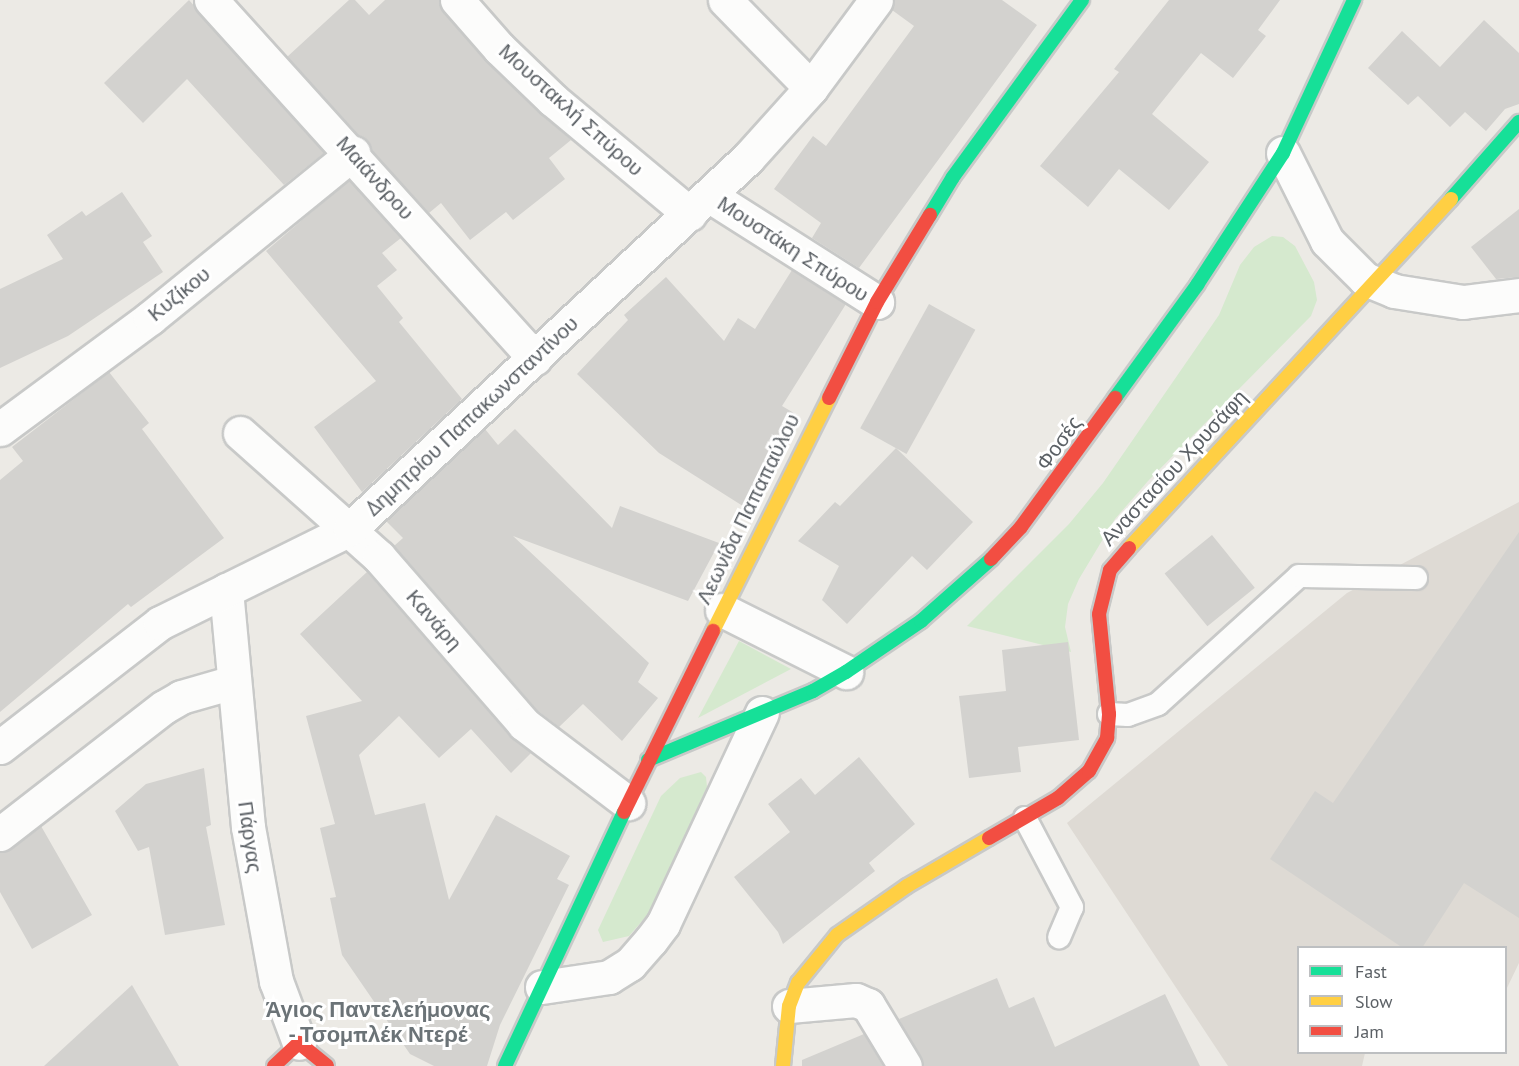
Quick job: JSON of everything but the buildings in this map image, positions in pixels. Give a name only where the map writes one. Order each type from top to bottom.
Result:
[{"type":"main road","name":"Λεωνίδα Παπαπαύλου","points":[[506,1066],[648,760],[877,302],[952,177],[1082,0]]},
{"type":"main road","name":"Φοσές","points":[[648,760],[762,713],[846,672],[921,621],[981,569],[1021,526],[1197,285],[1283,153],[1354,0]]},
{"type":"main road","name":"Αναστασίου Χρυσάφη","points":[[783,1066],[789,1006],[809,965],[853,922],[907,886],[1058,798],[1089,771],[1107,738],[1109,714],[1099,614],[1110,570],[1155,516],[1375,285],[1519,122]]},
{"type":"main road","points":[[274,1066],[299,1043],[327,1066]]},
{"type":"street","name":"Μαιάνδρου","points":[[211,0],[353,153],[535,358]]},
{"type":"street","name":"Μουστακλή Σπύρου","points":[[458,0],[499,48],[553,100],[700,205]]},
{"type":"street","points":[[725,0],[811,88]]},
{"type":"street","name":"Δημητρίου Παπακωνσταντίνου","points":[[0,747],[124,648],[176,614],[350,530],[388,489],[535,358],[700,205],[811,88],[876,0]]},
{"type":"street","name":"Κυζίκου","points":[[0,429],[150,318],[353,153]]},
{"type":"street","points":[[1283,153],[1328,241],[1355,272],[1375,285],[1463,302],[1519,295]]},
{"type":"street","name":"Μουστάκη Σπύρου","points":[[700,205],[877,302]]},
{"type":"street","name":"Κανάρη","points":[[240,433],[379,557],[525,724],[628,803]]},
{"type":"street","name":"Πάργας","points":[[226,590],[232,682],[248,827],[265,933],[276,981],[299,1043]]},
{"type":"street","points":[[722,610],[846,672]]},
{"type":"street","points":[[0,834],[147,718],[181,697],[232,682]]},
{"type":"street","points":[[543,987],[609,977],[630,964],[646,946],[663,924],[762,713]]},
{"type":"street","points":[[789,1006],[856,1000],[868,1005],[905,1066]]},
{"type":"lane","points":[[1109,714],[1128,715],[1158,704],[1299,576],[1416,578]]},
{"type":"lane","points":[[1025,818],[1072,907],[1059,937]]},
{"type":"shaded area","points":[[1519,502],[1519,963],[1507,988],[1507,946],[1297,946],[1297,1054],[1365,1054],[1362,1066],[1228,1066],[1067,823],[1347,593]]},
{"type":"green space","points":[[1272,236],[1283,237],[1295,246],[1314,282],[1317,300],[1311,316],[1148,481],[1115,519],[1079,579],[1068,604],[1065,627],[1071,652],[967,626],[1069,524],[1103,483],[1219,315],[1240,265],[1254,247]]},
{"type":"green space","points":[[739,641],[791,669],[698,718]]},
{"type":"green space","points":[[701,772],[706,777],[707,787],[650,912],[629,936],[603,942],[598,930],[661,796],[680,778]]},
{"type":"traffic: fast","points":[[930,215],[953,177],[1082,0]]},
{"type":"traffic: fast","points":[[1115,398],[1197,285],[1283,153],[1354,0]]},
{"type":"traffic: fast","points":[[1451,199],[1519,122]]},
{"type":"traffic: fast","points":[[648,760],[813,691],[846,672],[921,621],[991,559]]},
{"type":"traffic: fast","points":[[505,1066],[624,812]]},
{"type":"traffic: slow","points":[[1129,548],[1451,199]]},
{"type":"traffic: slow","points":[[713,631],[829,398]]},
{"type":"traffic: slow","points":[[783,1066],[789,1006],[798,983],[837,935],[907,886],[989,838]]},
{"type":"traffic: jam","points":[[829,398],[877,302],[930,215]]},
{"type":"traffic: jam","points":[[991,559],[1021,527],[1115,398]]},
{"type":"traffic: jam","points":[[989,838],[1058,798],[1089,771],[1107,738],[1109,714],[1099,614],[1110,570],[1129,548]]},
{"type":"traffic: jam","points":[[624,812],[713,631]]},
{"type":"traffic: jam","points":[[274,1066],[299,1043],[327,1066]]},
{"type":"district","name":"Άγιος Παντελεήμονας - Τσομπλέκ Ντερέ","points":[[378,1022]]}]
